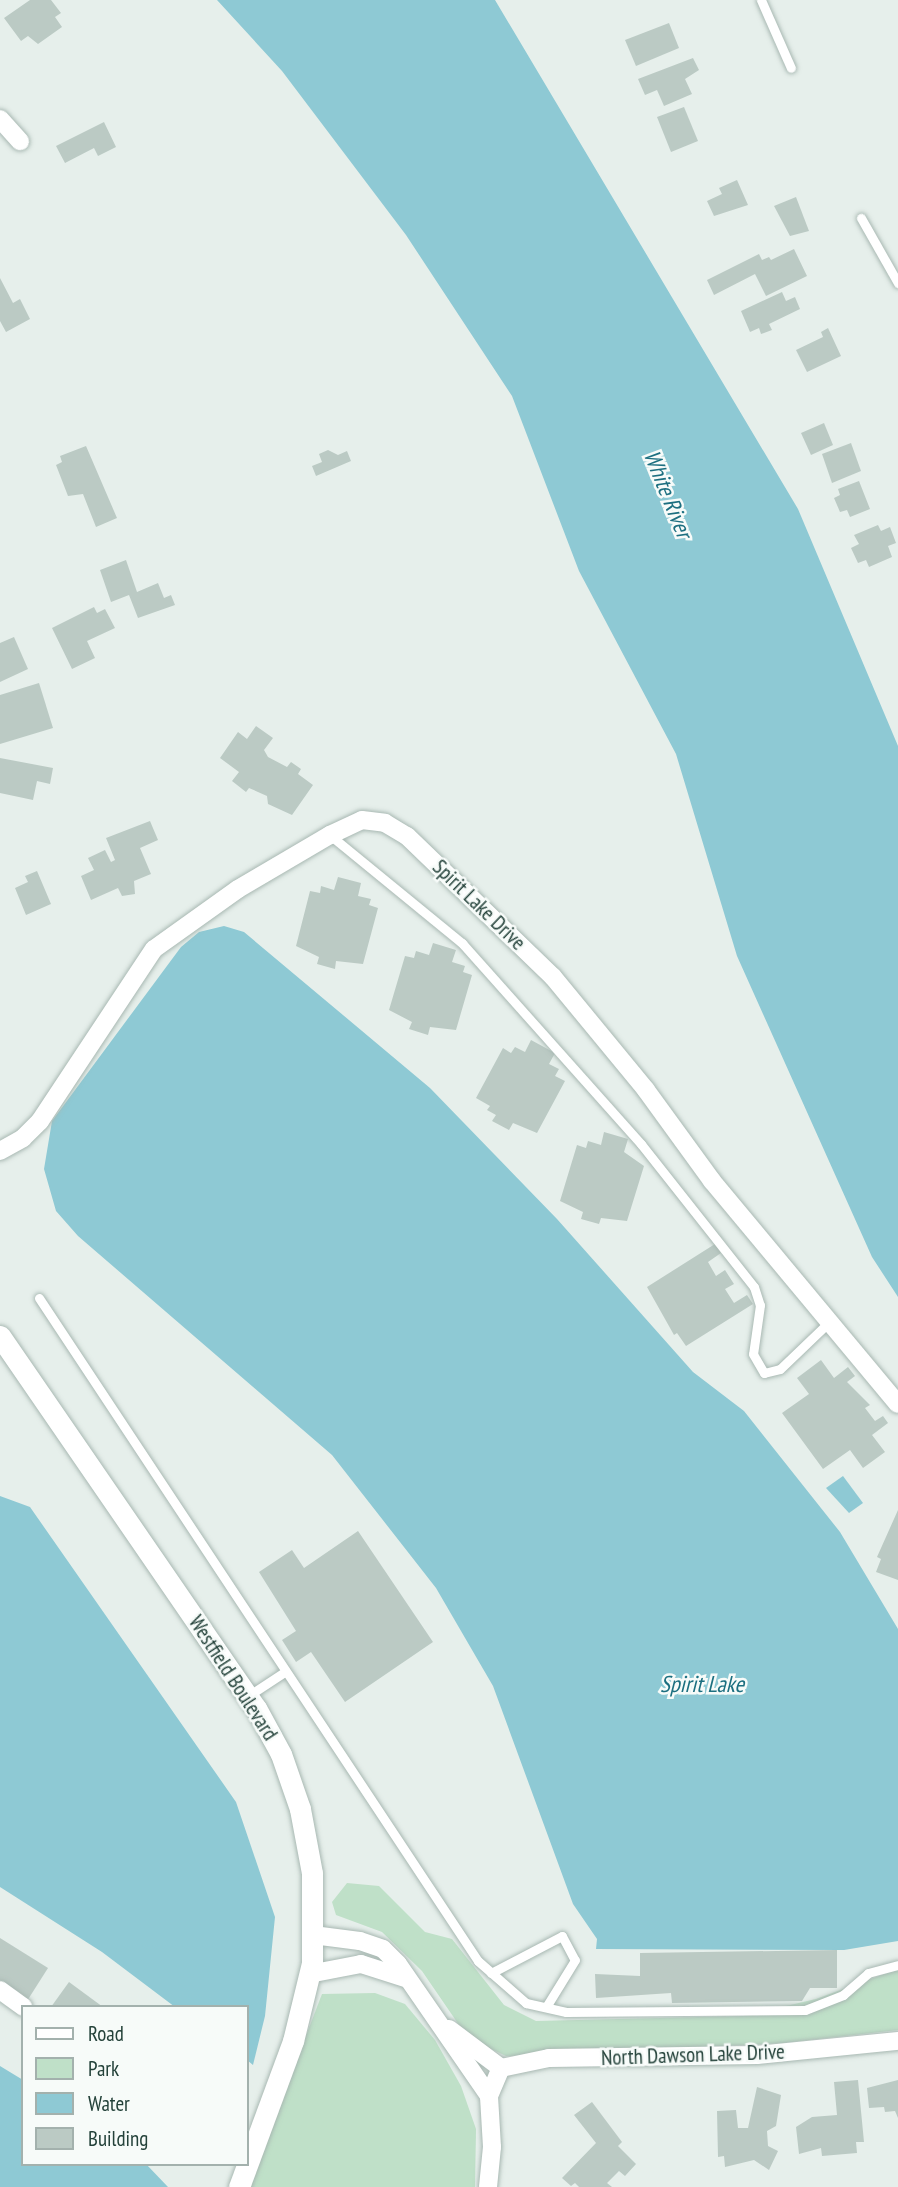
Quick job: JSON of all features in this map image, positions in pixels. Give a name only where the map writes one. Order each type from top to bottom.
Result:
[{"type":"street","points":[[0,119],[20,141]]},
{"type":"street","name":"Spirit Lake Drive","points":[[0,1151],[23,1138],[40,1121],[154,949],[239,889],[330,835],[362,820],[390,825],[491,916],[561,987],[829,1322],[898,1404]]},
{"type":"street","name":"Westfield Boulevard","points":[[0,1336],[248,1696],[277,1745],[300,1809],[312,1873],[313,1935],[309,1974],[293,2040],[239,2187]]},
{"type":"street","points":[[313,1935],[360,1941],[383,1949],[438,2020],[495,2081],[488,2187]]},
{"type":"street","points":[[309,1974],[361,1964],[402,1971]]},
{"type":"street","points":[[0,1990],[21,2006]]},
{"type":"street","points":[[438,2020],[495,2081]]},
{"type":"street","name":"North Dawson Lake Drive","points":[[495,2081],[550,2058],[757,2055],[898,2041]]},
{"type":"lane","points":[[761,0],[791,68]]},
{"type":"lane","points":[[861,218],[898,283]]},
{"type":"lane","points":[[330,835],[462,943],[641,1144],[754,1287],[760,1306],[753,1354],[764,1373],[780,1369],[829,1322]]},
{"type":"lane","points":[[39,1298],[478,1961],[526,2003],[607,2013],[804,2010],[844,1995],[868,1973],[898,1965]]},
{"type":"lane","points":[[248,1696],[286,1671]]},
{"type":"lane","points":[[491,1973],[562,1936],[575,1960],[546,2007]]},
{"type":"green space","points":[[347,1883],[379,1886],[425,1932],[452,1939],[504,2005],[536,2021],[743,2016],[816,1999],[898,1969],[898,2030],[783,2043],[506,2056],[487,2047],[459,2025],[422,1971],[382,1932],[336,1915],[332,1902]]},
{"type":"green space","points":[[375,1993],[405,2004],[435,2040],[461,2086],[476,2129],[475,2187],[248,2187],[322,1994]]},
{"type":"water","name":"White River","points":[[217,0],[495,0],[798,509],[898,746],[898,1297],[872,1257],[737,956],[676,754],[579,571],[512,396],[406,235],[282,71]]},
{"type":"water","name":"Spirit Lake","points":[[224,926],[244,932],[430,1088],[557,1219],[693,1372],[744,1411],[840,1532],[898,1629],[898,1941],[844,1950],[596,1949],[597,1939],[573,1904],[493,1686],[436,1588],[332,1455],[78,1236],[56,1211],[44,1169],[52,1121],[181,947],[199,932]]},
{"type":"water","points":[[843,1476],[863,1503],[849,1513],[826,1488]]},
{"type":"water","points":[[0,1496],[30,1507],[236,1802],[275,1917],[265,2016],[253,2065],[248,2061],[248,2005],[172,2005],[102,1952],[0,1887]]},
{"type":"water","points":[[0,2066],[21,2079],[21,2166],[148,2166],[168,2187],[0,2187]]},
{"type":"building","points":[[30,0],[51,0],[61,13],[55,17],[62,27],[38,44],[28,36],[21,41],[4,18]]},
{"type":"building","points":[[669,23],[679,48],[636,66],[625,40]]},
{"type":"building","points":[[693,58],[699,70],[685,79],[692,94],[664,106],[657,90],[645,95],[638,79]]},
{"type":"building","points":[[684,107],[698,141],[671,152],[657,117]]},
{"type":"building","points":[[104,122],[116,147],[98,156],[94,148],[65,163],[56,146]]},
{"type":"building","points":[[737,180],[748,205],[714,216],[707,201],[722,194],[719,188]]},
{"type":"building","points":[[796,197],[809,231],[790,236],[774,206]]},
{"type":"building","points":[[794,249],[807,276],[766,296],[755,274],[714,295],[707,280],[759,254],[762,260],[769,257],[771,260]]},
{"type":"building","points":[[0,278],[13,303],[20,299],[30,319],[6,332],[0,321]]},
{"type":"building","points":[[782,292],[786,301],[795,297],[800,309],[769,324],[772,330],[761,334],[759,328],[750,332],[741,311]]},
{"type":"building","points":[[828,328],[841,356],[807,372],[796,350],[823,337],[821,332]]},
{"type":"building","points":[[824,423],[833,445],[811,455],[801,433]]},
{"type":"building","points":[[851,443],[861,471],[832,483],[822,454]]},
{"type":"building","points":[[86,446],[117,518],[96,527],[83,494],[68,496],[56,465],[62,462],[60,456]]},
{"type":"building","points":[[328,450],[338,455],[347,451],[351,461],[316,476],[312,466],[322,462],[319,454]]},
{"type":"building","points":[[859,481],[870,509],[850,517],[847,510],[840,512],[834,498],[840,495],[838,489]]},
{"type":"building","points":[[878,525],[881,531],[890,527],[896,543],[888,546],[892,557],[869,567],[866,560],[858,563],[851,548],[859,544],[854,535]]},
{"type":"building","points":[[126,560],[137,592],[158,583],[164,598],[171,595],[175,605],[138,618],[129,595],[111,602],[100,570]]},
{"type":"building","points":[[94,607],[97,613],[105,609],[115,628],[87,641],[95,658],[72,669],[52,628]]},
{"type":"building","points":[[14,637],[28,669],[0,682],[0,643]]},
{"type":"building","points":[[39,683],[53,728],[0,744],[0,695]]},
{"type":"building","points":[[256,726],[273,738],[264,750],[268,757],[287,767],[291,762],[301,769],[298,774],[313,785],[292,815],[268,804],[267,796],[249,788],[246,792],[232,781],[239,772],[220,758],[238,732],[247,739]]},
{"type":"building","points":[[0,758],[53,768],[50,784],[37,781],[33,800],[0,793]]},
{"type":"building","points":[[150,821],[158,840],[140,848],[151,874],[134,881],[135,894],[122,896],[118,888],[91,900],[81,876],[94,870],[88,858],[105,850],[111,862],[115,860],[106,838]]},
{"type":"building","points":[[37,871],[51,904],[26,915],[15,888],[28,882],[25,876]]},
{"type":"building","points":[[338,877],[361,883],[358,896],[371,899],[369,905],[378,908],[363,964],[336,961],[335,969],[317,964],[319,957],[296,946],[310,891],[320,893],[321,886],[334,890]]},
{"type":"building","points":[[433,943],[456,950],[452,962],[465,966],[463,972],[472,975],[456,1030],[430,1027],[428,1035],[409,1029],[412,1022],[389,1010],[405,956],[414,958],[416,951],[429,955]]},
{"type":"building","points":[[531,1040],[555,1053],[549,1064],[559,1069],[555,1076],[565,1081],[537,1133],[513,1123],[509,1130],[492,1121],[496,1115],[487,1110],[490,1106],[476,1098],[503,1048],[511,1053],[515,1047],[525,1052]]},
{"type":"building","points":[[604,1132],[628,1139],[624,1152],[644,1166],[627,1221],[601,1218],[599,1224],[581,1219],[583,1212],[560,1201],[577,1145],[586,1148],[588,1141],[601,1145]]},
{"type":"building","points":[[715,1244],[721,1253],[708,1262],[716,1276],[725,1270],[734,1284],[725,1289],[734,1303],[747,1295],[753,1304],[686,1346],[677,1333],[674,1335],[647,1287]]},
{"type":"building","points":[[821,1360],[834,1378],[848,1367],[855,1376],[847,1382],[870,1405],[865,1408],[875,1421],[883,1416],[888,1423],[872,1435],[885,1452],[863,1468],[850,1450],[823,1469],[782,1413],[809,1394],[797,1378]]},
{"type":"building","points":[[898,1510],[898,1580],[876,1572],[881,1559],[877,1557]]},
{"type":"building","points":[[358,1531],[433,1642],[345,1702],[311,1652],[296,1662],[282,1640],[296,1631],[259,1572],[292,1550],[304,1568]]},
{"type":"building","points":[[0,1938],[48,1968],[27,2001],[0,1983]]},
{"type":"building","points":[[837,1950],[837,1988],[810,1988],[802,2001],[672,2003],[671,1993],[596,1998],[595,1974],[640,1976],[640,1953]]},
{"type":"building","points":[[69,1982],[100,2005],[52,2005]]},
{"type":"building","points":[[858,2080],[864,2142],[856,2142],[857,2153],[822,2156],[821,2148],[799,2154],[796,2127],[812,2117],[837,2115],[834,2082]]},
{"type":"building","points":[[898,2080],[898,2118],[895,2111],[885,2112],[884,2107],[869,2108],[867,2088]]},
{"type":"building","points":[[757,2087],[781,2095],[776,2126],[767,2131],[768,2146],[778,2151],[769,2170],[754,2160],[725,2167],[724,2156],[718,2157],[717,2111],[736,2110],[738,2128],[748,2128]]},
{"type":"building","points":[[592,2102],[622,2142],[618,2146],[636,2164],[625,2176],[619,2171],[607,2183],[612,2187],[579,2187],[575,2183],[571,2186],[562,2178],[596,2143],[574,2115]]}]
